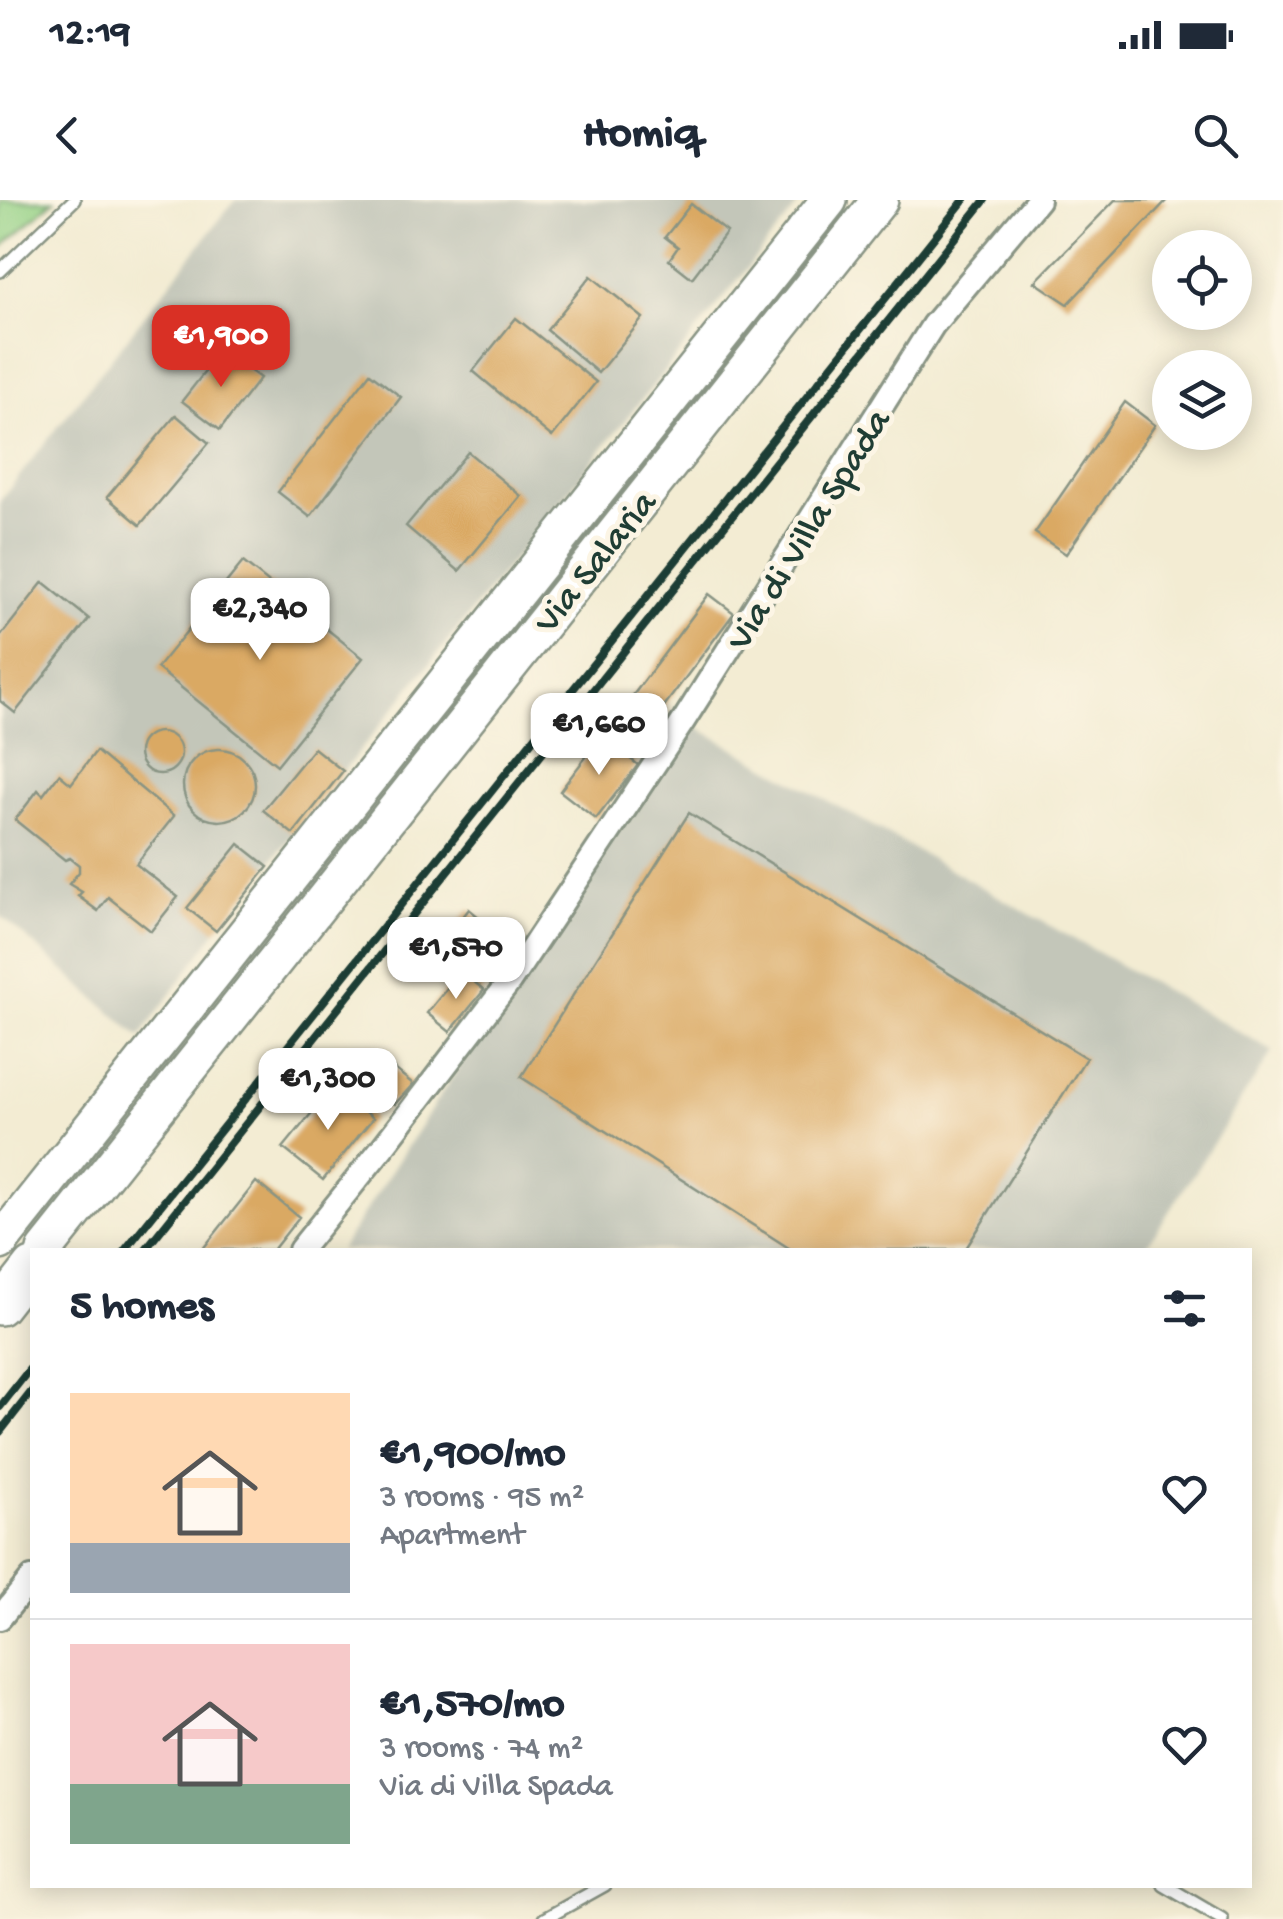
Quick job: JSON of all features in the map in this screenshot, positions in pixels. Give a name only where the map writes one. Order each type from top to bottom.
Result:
[{"type":"main road","name":"Via Salaria","points":[[0,1242],[828,200]]},
{"type":"main road","name":"Via Salaria","points":[[48,1248],[880,200]]},
{"type":"main road","points":[[0,1307],[30,1269]]},
{"type":"street","name":"Via di Villa Spada","points":[[302,1248],[416,1106],[510,980],[684,720],[933,326],[1038,200]]},
{"type":"street","points":[[0,1618],[30,1580]]},
{"type":"lane","points":[[0,271],[74,200]]},
{"type":"lane","points":[[544,1919],[600,1888]]},
{"type":"lane","points":[[1169,1888],[1222,1919]]},
{"type":"shaded area","points":[[235,200],[802,200],[216,931],[140,1037],[0,915],[0,501]]},
{"type":"shaded area","points":[[684,720],[1273,1051],[1145,1248],[341,1248]]},
{"type":"green space","points":[[0,200],[54,200],[0,249]]},
{"type":"building","points":[[1115,200],[1167,200],[1068,304],[1035,282]]},
{"type":"building","points":[[691,204],[727,232],[692,278],[669,260],[678,247],[665,237]]},
{"type":"building","points":[[591,276],[643,318],[598,373],[547,330]]},
{"type":"building","points":[[516,318],[596,382],[552,437],[473,371]]},
{"type":"building","points":[[222,350],[260,378],[220,430],[182,401]]},
{"type":"building","points":[[370,373],[401,397],[310,517],[278,492]]},
{"type":"building","points":[[1125,402],[1152,423],[1152,429],[1066,554],[1035,533]]},
{"type":"building","points":[[176,415],[209,443],[140,525],[107,497]]},
{"type":"building","points":[[468,452],[521,496],[459,571],[406,526]]},
{"type":"building","points":[[243,562],[363,658],[277,765],[157,668]]},
{"type":"building","points":[[43,582],[89,619],[15,713],[0,701],[0,637]]},
{"type":"building","points":[[709,594],[734,613],[641,737],[616,718]]},
{"type":"building","points":[[160,732],[175,738],[181,753],[175,768],[160,774],[145,768],[139,753],[145,738]]},
{"type":"building","points":[[602,736],[638,765],[596,819],[560,791]]},
{"type":"building","points":[[314,748],[343,771],[293,834],[263,810]]},
{"type":"building","points":[[219,749],[233,751],[245,759],[253,771],[253,799],[245,811],[233,819],[219,821],[205,819],[193,811],[185,799],[183,785],[185,771],[193,759],[205,751]]},
{"type":"building","points":[[96,751],[174,816],[136,864],[178,897],[151,931],[108,897],[98,911],[78,896],[82,892],[69,884],[79,872],[79,865],[70,858],[65,860],[15,820],[38,790],[43,795],[59,774],[71,784]]},
{"type":"building","points":[[689,813],[1086,1058],[966,1248],[789,1248],[521,1077]]},
{"type":"building","points":[[239,844],[268,867],[216,931],[187,908]]},
{"type":"building","points":[[469,909],[510,943],[492,965],[451,932]]},
{"type":"building","points":[[461,971],[484,990],[450,1032],[427,1013]]},
{"type":"building","points":[[381,1058],[413,1084],[395,1104],[364,1078]]},
{"type":"building","points":[[333,1087],[373,1118],[323,1180],[283,1148]]},
{"type":"building","points":[[256,1182],[299,1217],[275,1248],[204,1248]]},
{"type":"railway","points":[[127,1248],[964,200]]},
{"type":"railway","points":[[147,1248],[985,200]]},
{"type":"railway","points":[[0,1407],[30,1369]]},
{"type":"railway","points":[[0,1432],[30,1394]]}]
